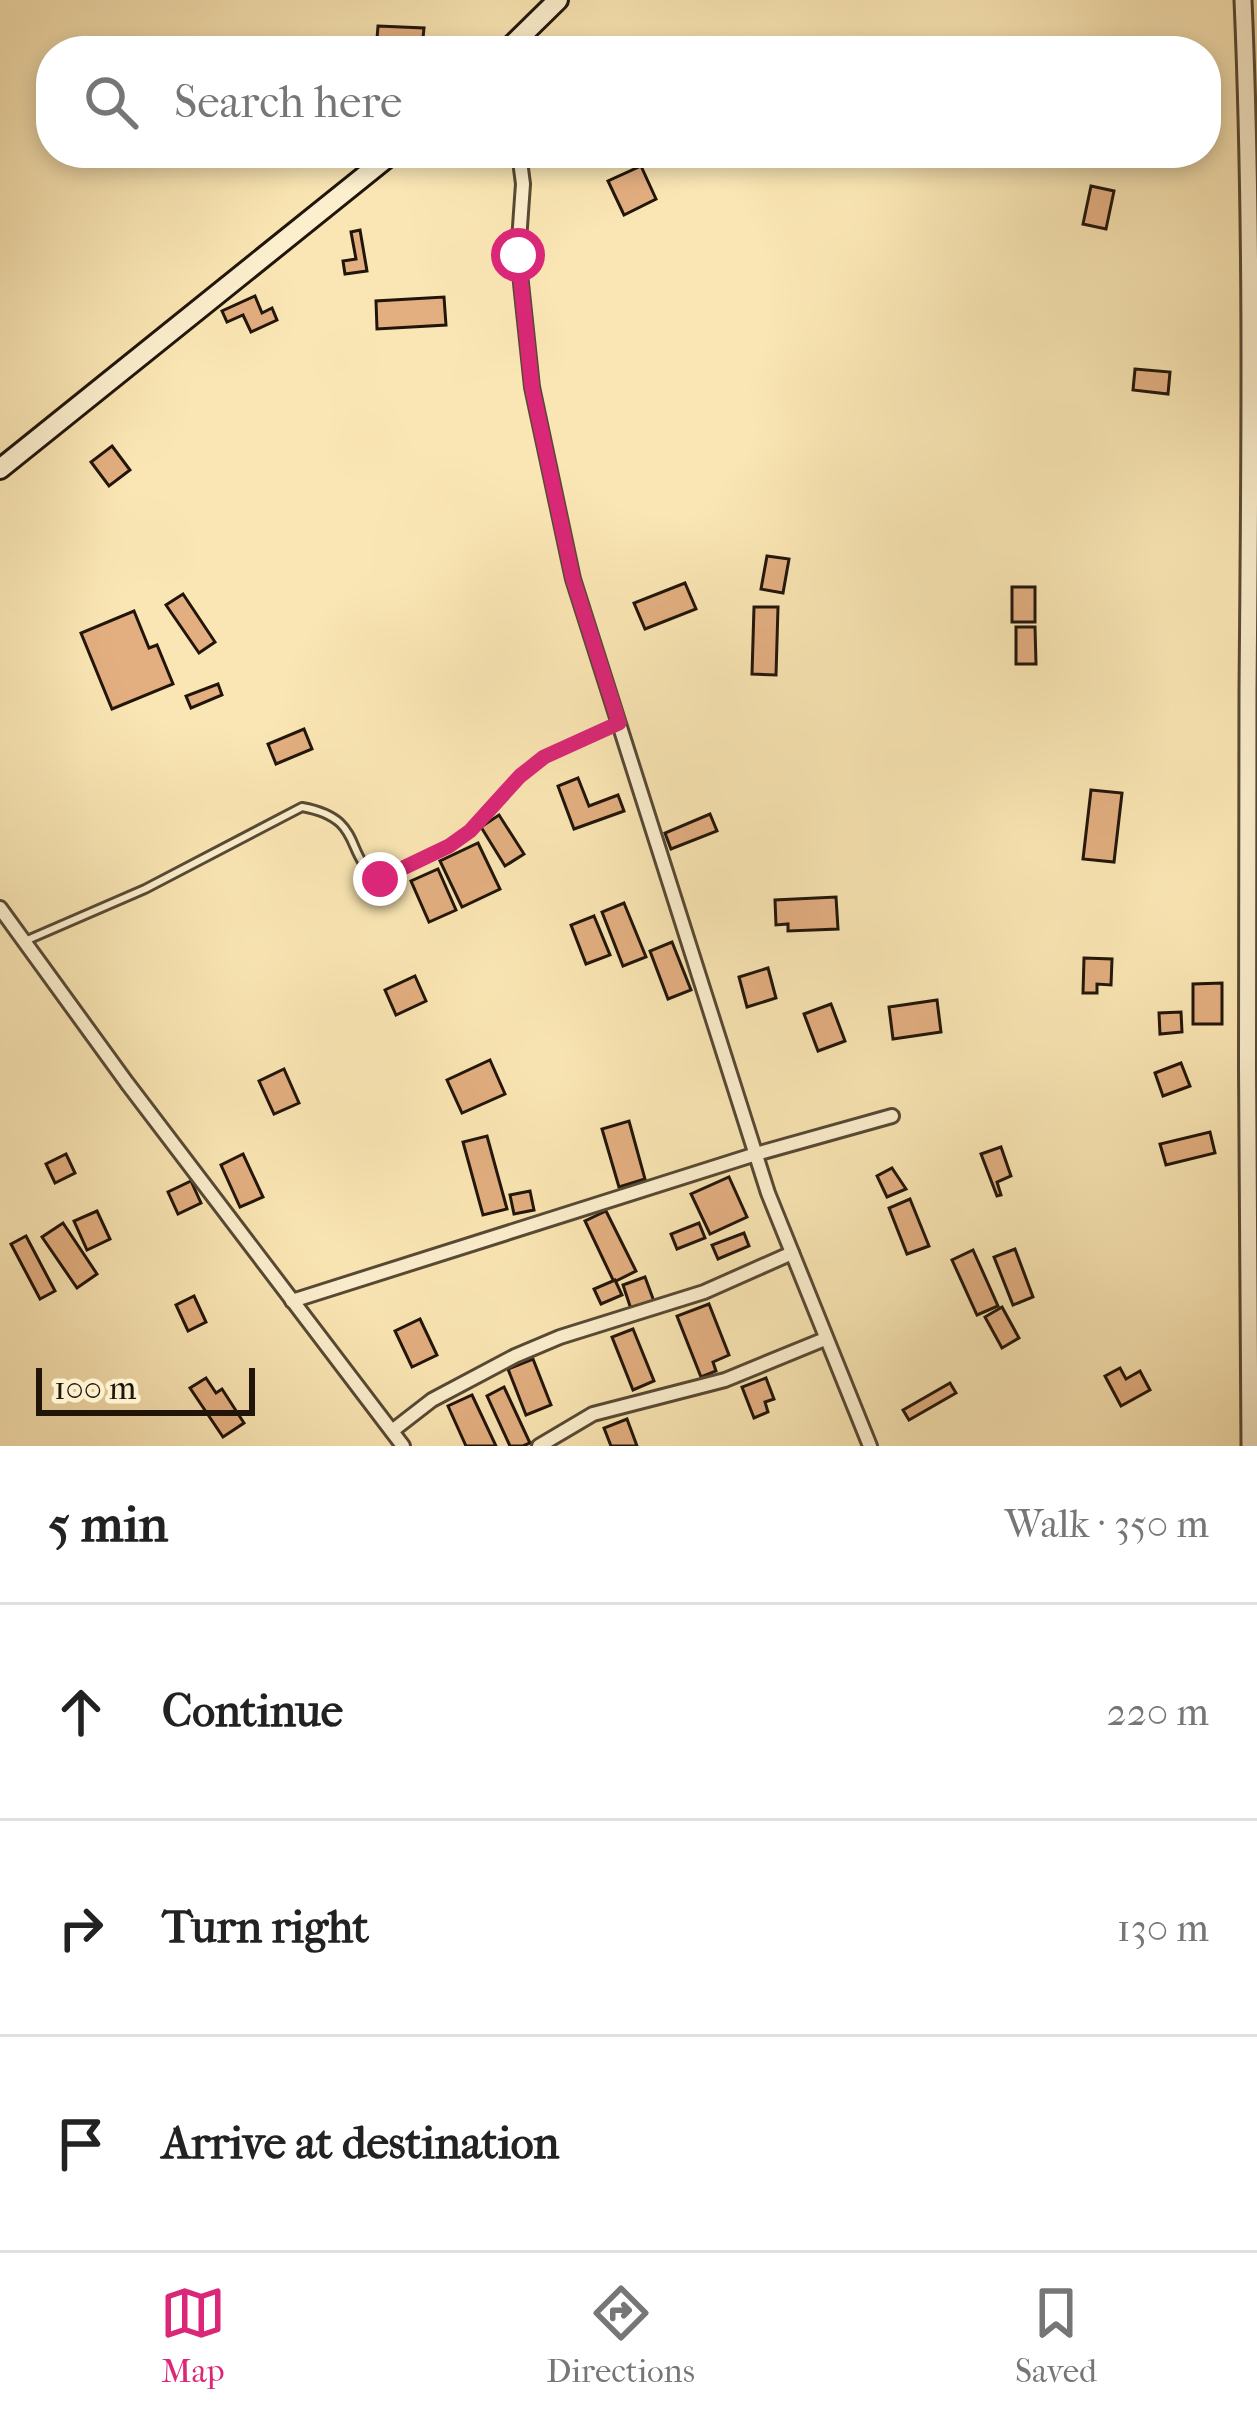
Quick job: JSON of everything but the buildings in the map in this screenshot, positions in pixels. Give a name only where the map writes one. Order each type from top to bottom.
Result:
[{"type":"main road","points":[[521,36],[558,0]]},
{"type":"main road","points":[[0,469],[374,168]]},
{"type":"street","points":[[1243,0],[1250,436],[1246,1098],[1250,1446]]},
{"type":"street","points":[[521,168],[518,255],[532,387],[573,579],[756,1154],[870,1446]]},
{"type":"street","points":[[0,908],[403,1446]]},
{"type":"street","points":[[292,1301],[756,1154],[892,1116]]},
{"type":"street","points":[[392,1431],[432,1400],[515,1356],[704,1292],[792,1253]]},
{"type":"street","points":[[539,1446],[592,1414],[725,1380],[825,1339]]},
{"type":"lane","points":[[25,941],[145,889],[302,807],[327,811],[347,827],[366,871],[380,879],[460,839],[544,757],[619,723]]},
{"type":"route","points":[[380,879],[470,831],[544,757],[619,723],[573,579],[532,387],[518,255]]}]
